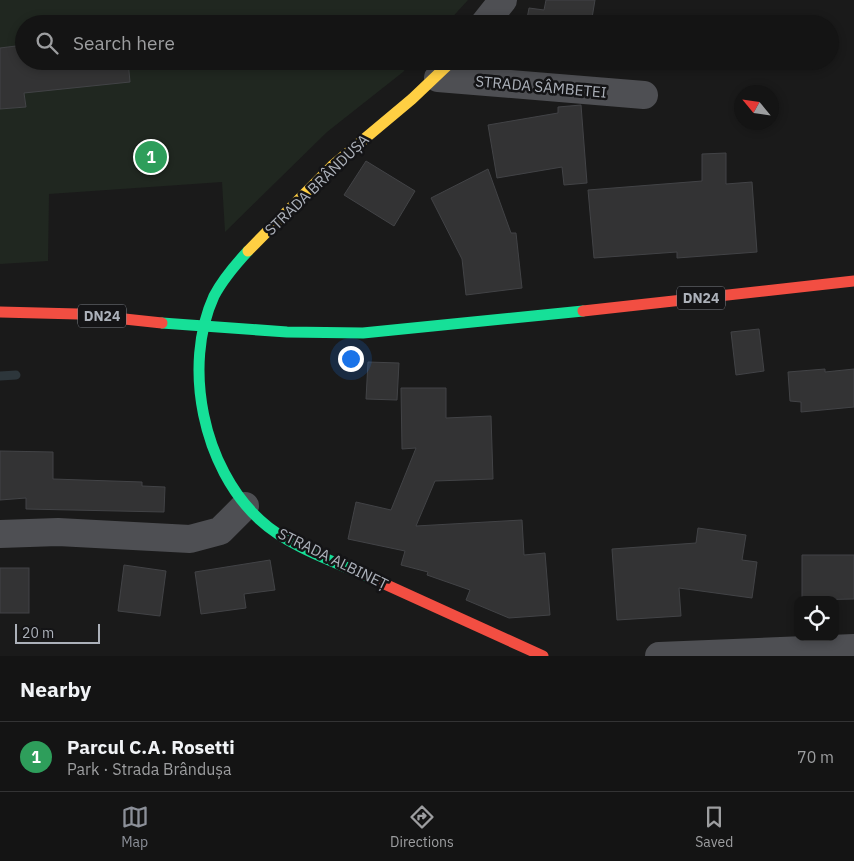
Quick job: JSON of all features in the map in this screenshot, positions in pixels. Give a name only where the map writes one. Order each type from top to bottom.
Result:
[{"type":"street","points":[[491,15],[503,0]]},
{"type":"street","name":"STRADA BRÂNDUȘA","points":[[204,327],[214,297],[224,280],[253,246],[340,159],[444,70]]},
{"type":"street","name":"STRADA SÂMBETEI","points":[[453,70],[644,95]]},
{"type":"street","name":"DN24","points":[[0,312],[78,314],[204,327],[287,332],[363,333],[462,325],[854,281]]},
{"type":"street","name":"STRADA ALBINEȚ","points":[[204,327],[199,376],[204,415],[214,453],[245,506],[273,530],[306,548],[543,656]]},
{"type":"street","points":[[0,534],[58,532],[190,539],[220,531],[245,506]]},
{"type":"street","points":[[658,656],[854,648]]},
{"type":"shaded area","points":[[0,0],[468,0],[454,15],[15,15],[15,70],[405,70],[327,132],[225,232],[222,182],[49,194],[48,261],[0,264]]},
{"type":"building","points":[[546,0],[595,0],[592,15],[528,15],[529,8],[544,10]]},
{"type":"building","points":[[15,46],[15,70],[129,70],[130,82],[24,93],[26,107],[0,109],[0,48]]},
{"type":"building","points":[[581,105],[587,183],[564,185],[562,167],[497,178],[488,125],[558,113],[558,107]]},
{"type":"building","points":[[726,153],[726,184],[752,182],[757,252],[677,258],[677,252],[594,258],[588,190],[702,181],[702,154]]},
{"type":"building","points":[[366,161],[415,191],[394,226],[344,195]]},
{"type":"building","points":[[488,169],[511,233],[516,233],[522,288],[466,295],[462,259],[431,198]]},
{"type":"building","points":[[759,329],[764,371],[736,375],[731,332]]},
{"type":"building","points":[[368,362],[399,363],[397,400],[366,399]]},
{"type":"building","points":[[825,369],[825,372],[854,369],[854,407],[801,412],[801,402],[790,401],[788,372]]},
{"type":"building","points":[[401,388],[446,388],[446,418],[491,416],[493,479],[435,481],[416,526],[522,520],[524,555],[545,553],[550,615],[509,618],[466,600],[470,590],[427,575],[428,572],[401,565],[405,551],[348,539],[356,502],[391,510],[416,448],[402,449]]},
{"type":"building","points":[[0,451],[53,452],[53,479],[142,482],[142,486],[165,487],[164,512],[26,509],[26,498],[0,500]]},
{"type":"building","points":[[698,528],[746,535],[742,560],[757,562],[752,598],[679,588],[681,616],[617,620],[612,549],[696,543]]},
{"type":"building","points":[[802,555],[854,555],[854,599],[839,599],[839,596],[802,596]]},
{"type":"building","points":[[270,560],[275,590],[244,594],[246,608],[201,614],[195,572]]},
{"type":"building","points":[[124,565],[166,571],[160,616],[118,611]]},
{"type":"building","points":[[0,568],[29,568],[29,613],[0,613]]},
{"type":"waterway","points":[[0,376],[16,375]]},
{"type":"traffic: fast","points":[[248,251],[230,272],[214,296],[204,324],[200,353],[199,384],[204,415],[212,445],[224,473],[240,498],[272,530],[316,555],[378,581]]},
{"type":"traffic: fast","points":[[162,323],[287,332],[363,333],[583,311]]},
{"type":"traffic: slow","points":[[248,251],[332,166],[412,99],[443,70]]},
{"type":"traffic: jam","points":[[583,311],[854,281]]},
{"type":"traffic: jam","points":[[0,312],[78,314],[162,323]]},
{"type":"traffic: jam","points":[[378,581],[543,656]]},
{"type":"place","name":"Parcul C.A. Rosetti","points":[[151,157]]}]
